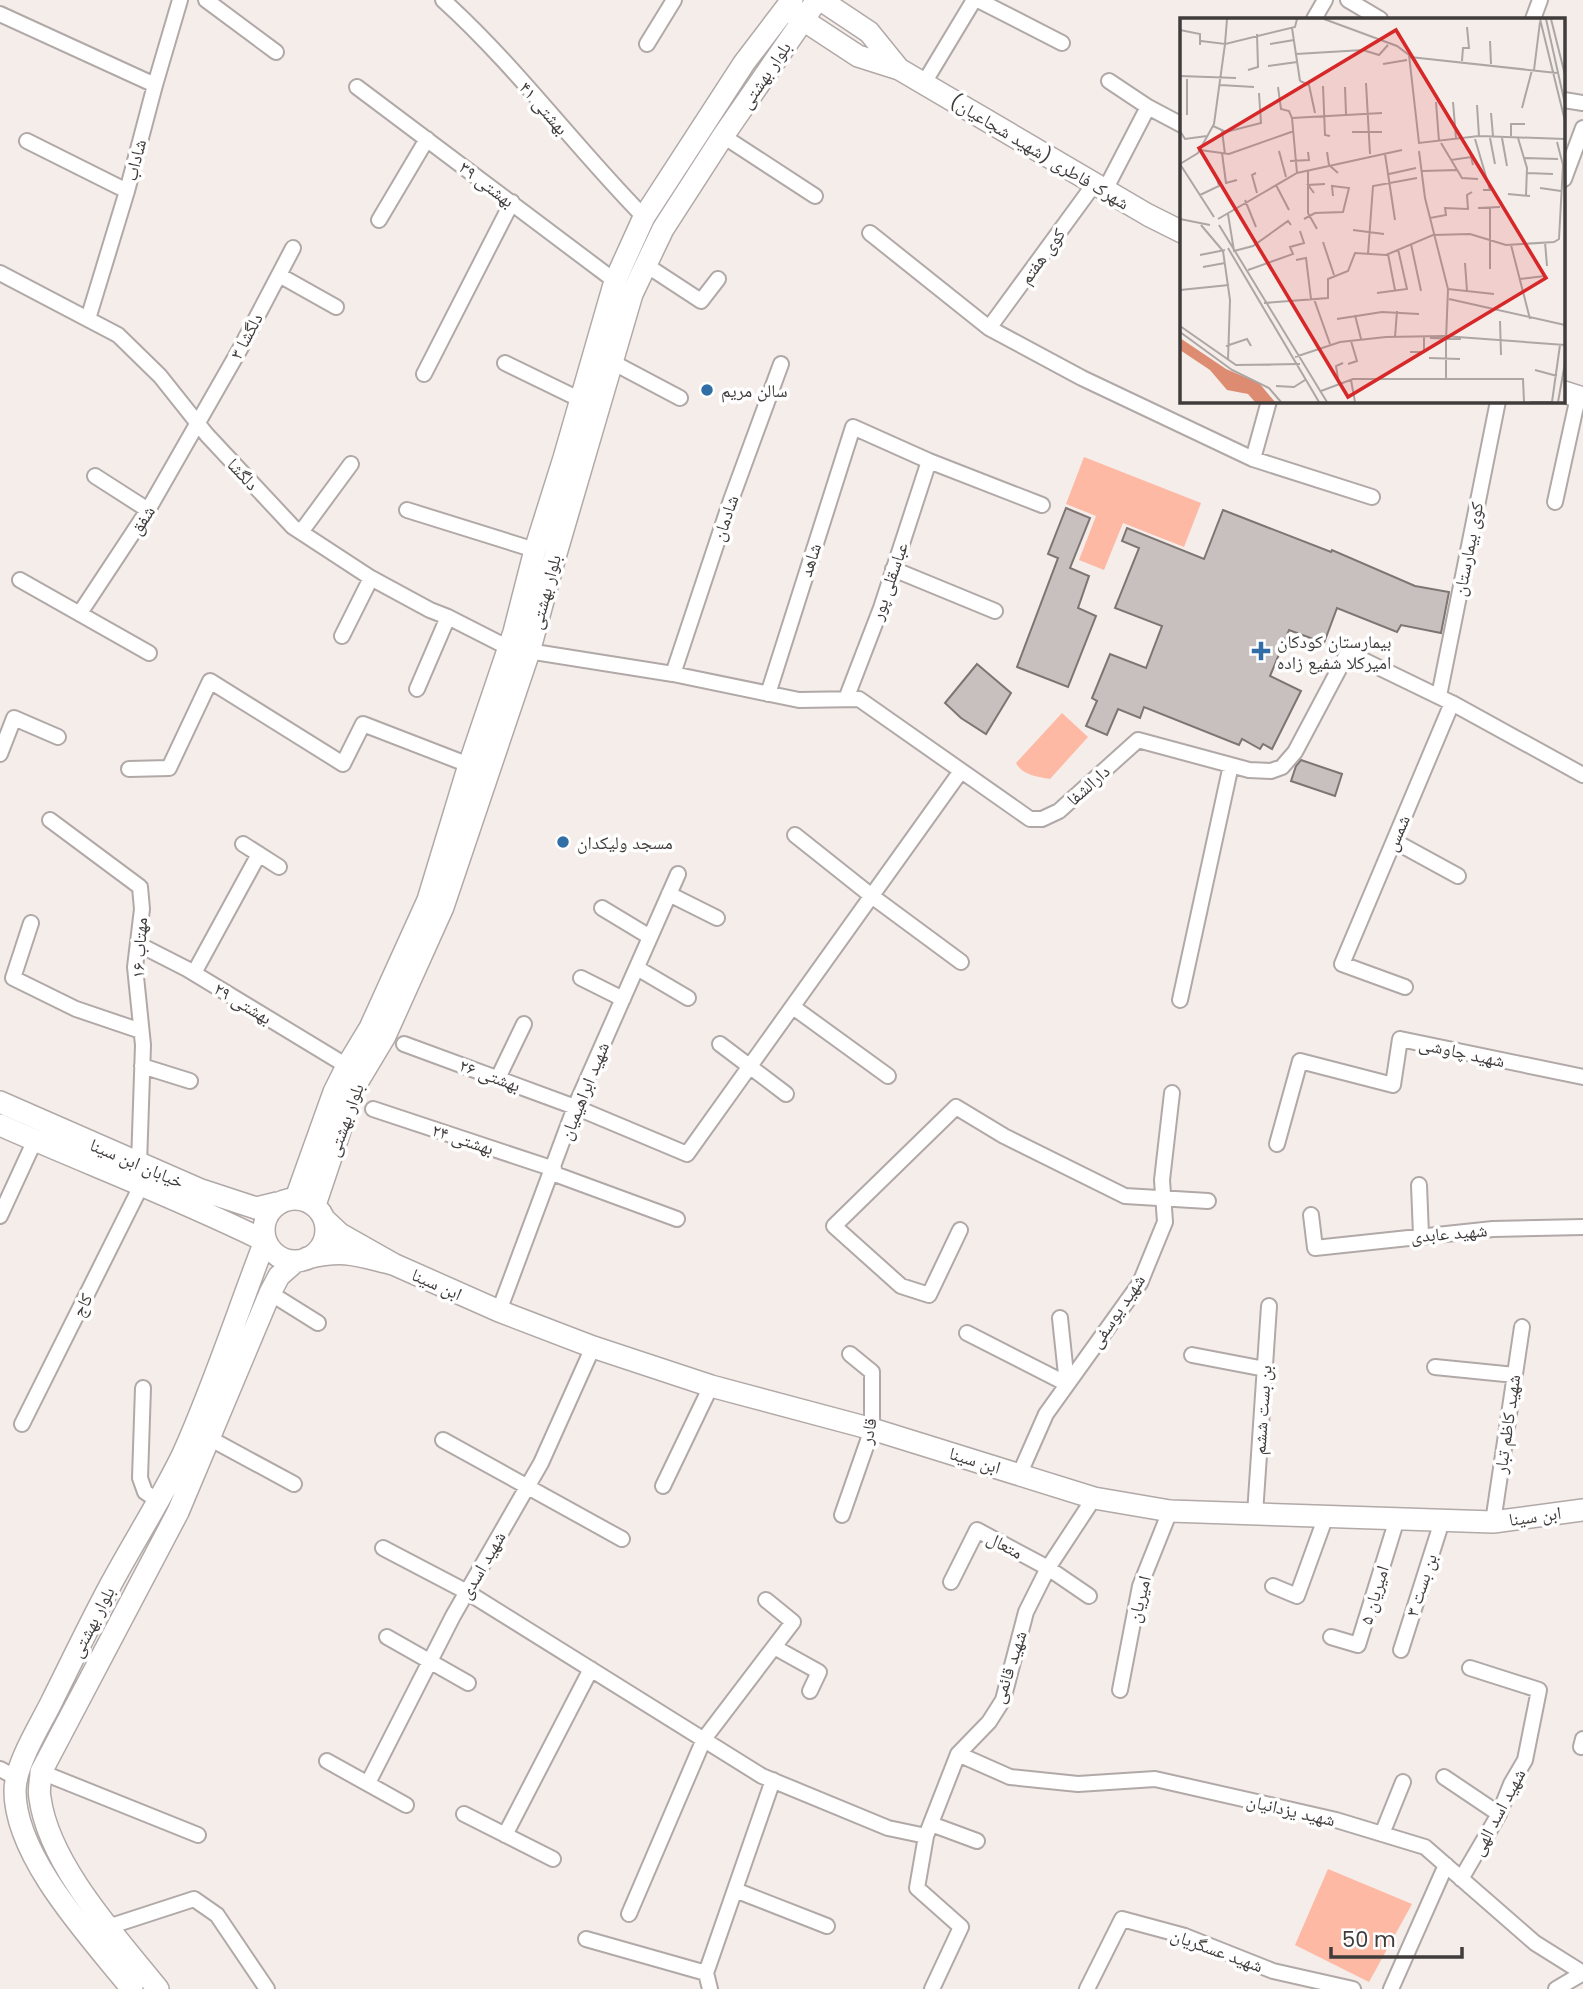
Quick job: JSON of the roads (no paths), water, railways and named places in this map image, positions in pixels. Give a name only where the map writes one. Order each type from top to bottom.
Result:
[{"type":"main road","name":"بلوار بهشتی","points":[[303,1206],[355,1086],[385,1036],[439,891],[519,650],[535,550],[615,281],[645,217],[744,63],[789,7],[819,0]]},
{"type":"main road","name":"شهرک فاطری (شهید شجاعیان)","points":[[819,0],[869,32],[899,69]]},
{"type":"main road","name":"بلوار بهشتی","points":[[303,1206],[334,1093],[439,891],[470,765],[555,557],[624,318],[663,229],[723,136],[789,7]]},
{"type":"main road","name":"شهرک فاطری (شهید شجاعیان)","points":[[789,7],[858,56],[899,69],[1180,231]]},
{"type":"main road","name":"خیابان ابن سینا","points":[[0,1102],[139,1164],[265,1241]]},
{"type":"main road","name":"خیابان ابن سینا","points":[[0,1125],[141,1186],[256,1208],[303,1206]]},
{"type":"main road","points":[[303,1206],[266,1216],[265,1241],[274,1254],[281,1258],[301,1260],[334,1252],[348,1253],[393,1264]]},
{"type":"main road","points":[[301,1260],[315,1253],[325,1237],[303,1206]]},
{"type":"main road","points":[[303,1206],[340,1234],[393,1264]]},
{"type":"main road","name":"بلوار بهشتی","points":[[132,1989],[53,1889],[36,1860],[25,1836],[8,1773],[31,1743],[109,1587],[182,1454],[265,1241]]},
{"type":"main road","name":"بلوار بهشتی","points":[[158,1989],[108,1927],[61,1859],[39,1797],[41,1772],[178,1512],[270,1293],[279,1276],[301,1260]]},
{"type":"main road","name":"ابن سینا","points":[[393,1264],[499,1311],[593,1347],[711,1386],[872,1429],[1094,1498],[1170,1511],[1442,1521],[1493,1522],[1583,1510]]},
{"type":"main road","points":[[157,1500],[178,1512]]},
{"type":"street","points":[[206,0],[276,52]]},
{"type":"street","name":"بهشتی ۴۱","points":[[443,0],[475,29],[600,172],[645,217]]},
{"type":"street","points":[[647,44],[674,0]]},
{"type":"street","points":[[924,83],[976,0],[1062,43]]},
{"type":"street","points":[[1315,18],[1325,0]]},
{"type":"street","points":[[1348,0],[1378,18]]},
{"type":"street","points":[[1533,18],[1540,0]]},
{"type":"street","name":"شاداب","points":[[88,318],[127,191],[178,1]]},
{"type":"street","points":[[0,14],[155,85]]},
{"type":"street","points":[[1109,81],[1180,124]]},
{"type":"street","name":"بهشتی ۳۹","points":[[357,87],[615,281]]},
{"type":"street","name":"کوی هفتم","points":[[989,328],[1100,186],[1148,107]]},
{"type":"street","points":[[1566,173],[1583,128]]},
{"type":"street","points":[[723,136],[815,196]]},
{"type":"street","points":[[379,220],[427,139]]},
{"type":"street","points":[[27,141],[127,191]]},
{"type":"street","points":[[424,374],[512,202]]},
{"type":"street","points":[[870,233],[989,328],[1082,378],[1253,459],[1372,497]]},
{"type":"street","name":"دلگشا ۳","points":[[198,424],[293,248]]},
{"type":"street","points":[[646,265],[701,301],[718,279]]},
{"type":"street","name":"دلگشا","points":[[0,273],[118,335],[160,376],[198,424],[293,527],[371,578],[430,610],[519,650]]},
{"type":"street","points":[[279,275],[336,307]]},
{"type":"street","points":[[612,362],[680,398]]},
{"type":"street","points":[[505,363],[581,400]]},
{"type":"street","name":"شادمان","points":[[673,674],[731,500],[781,363]]},
{"type":"street","points":[[1555,502],[1575,396]]},
{"type":"street","points":[[1253,459],[1269,402]]},
{"type":"street","name":"کوی بیمارستان","points":[[1445,699],[1498,402]]},
{"type":"street","name":"شفق","points":[[80,613],[148,510],[198,424]]},
{"type":"street","name":"شاهد","points":[[768,694],[853,427],[929,461]]},
{"type":"street","points":[[929,461],[1042,505]]},
{"type":"street","name":"عباسقلی پور","points":[[846,699],[929,461]]},
{"type":"street","points":[[301,532],[351,464]]},
{"type":"street","points":[[94,477],[148,510]]},
{"type":"street","points":[[407,510],[535,550]]},
{"type":"street","points":[[893,569],[995,611]]},
{"type":"street","points":[[342,636],[371,578]]},
{"type":"street","points":[[20,580],[149,653]]},
{"type":"street","points":[[417,690],[448,617]]},
{"type":"street","name":"دارالشفا","points":[[519,650],[673,674],[799,700],[859,699],[1030,819],[1042,819],[1059,811],[1138,740],[1249,770],[1271,771],[1282,767],[1294,752],[1347,654],[1445,699],[1583,775]]},
{"type":"street","points":[[129,769],[169,768],[210,681],[343,764],[363,724],[470,765]]},
{"type":"street","name":"شمس","points":[[1405,987],[1342,964],[1394,841],[1445,699]]},
{"type":"street","points":[[0,754],[6,722],[15,718],[58,737]]},
{"type":"street","points":[[1180,1000],[1231,765]]},
{"type":"street","points":[[750,1067],[961,771]]},
{"type":"street","name":"مهتاب ۱۶","points":[[50,820],[140,887],[142,909],[135,967],[142,1066],[139,1164]]},
{"type":"street","points":[[795,835],[961,962]]},
{"type":"street","points":[[1394,841],[1458,876]]},
{"type":"street","points":[[243,844],[279,867]]},
{"type":"street","points":[[194,974],[259,854]]},
{"type":"street","name":"شهید ابراهیمیان","points":[[499,1311],[575,1107],[678,874]]},
{"type":"street","points":[[669,894],[717,918]]},
{"type":"street","points":[[602,908],[650,937]]},
{"type":"street","points":[[31,923],[12,978],[76,1009],[141,1031]]},
{"type":"street","name":"بهشتی ۲۹","points":[[138,944],[194,974],[347,1066]]},
{"type":"street","points":[[637,968],[688,998]]},
{"type":"street","points":[[581,978],[623,999]]},
{"type":"street","points":[[793,1007],[888,1076]]},
{"type":"street","points":[[498,1078],[524,1024]]},
{"type":"street","name":"شهید چاوشی","points":[[1277,1144],[1300,1061],[1394,1085],[1401,1039],[1583,1077]]},
{"type":"street","name":"بهشتی ۲۶","points":[[404,1044],[575,1107],[687,1154],[750,1067]]},
{"type":"street","points":[[720,1044],[786,1094]]},
{"type":"street","points":[[142,1066],[190,1081]]},
{"type":"street","name":"شهید یوسفی","points":[[1020,1473],[1046,1414],[1140,1283],[1165,1223],[1162,1180],[1172,1093]]},
{"type":"street","points":[[960,1230],[929,1295],[901,1286],[834,1226],[956,1107],[1004,1136],[1125,1196],[1209,1201]]},
{"type":"street","name":"بهشتی ۲۴","points":[[373,1109],[553,1171],[677,1219]]},
{"type":"street","points":[[0,1216],[34,1140]]},
{"type":"street","points":[[1419,1185],[1421,1235]]},
{"type":"street","name":"کاج","points":[[22,1424],[141,1186]]},
{"type":"street","name":"شهید عابدی","points":[[1311,1215],[1315,1248],[1493,1229],[1583,1227]]},
{"type":"street","points":[[270,1293],[318,1323]]},
{"type":"street","name":"بن بست ششم","points":[[1255,1514],[1269,1306]]},
{"type":"street","points":[[1060,1318],[1067,1384]]},
{"type":"street","name":"شهید کاظم تبار","points":[[1493,1522],[1522,1327]]},
{"type":"street","points":[[967,1333],[1067,1384]]},
{"type":"street","name":"شهید اسدی","points":[[368,1783],[467,1592],[541,1463],[593,1347]]},
{"type":"street","name":"قادر","points":[[842,1515],[872,1429],[872,1372],[850,1354]]},
{"type":"street","points":[[1192,1355],[1265,1368]]},
{"type":"street","points":[[1435,1367],[1515,1375]]},
{"type":"street","points":[[663,1486],[711,1386]]},
{"type":"street","points":[[143,1388],[140,1478],[145,1492],[157,1500]]},
{"type":"street","points":[[209,1438],[294,1484]]},
{"type":"street","points":[[443,1440],[622,1539]]},
{"type":"street","name":"شهید قائمی","points":[[932,1989],[961,1927],[917,1888],[928,1830],[958,1754],[989,1722],[1003,1700],[1026,1612],[1048,1568],[1094,1498]]},
{"type":"street","name":"امیریان","points":[[1120,1690],[1140,1586],[1170,1511]]},
{"type":"street","points":[[1273,1586],[1297,1596],[1326,1516]]},
{"type":"street","name":"امیریان ۵","points":[[1331,1637],[1358,1645],[1397,1519]]},
{"type":"street","name":"بن بست ۳","points":[[1401,1650],[1442,1521]]},
{"type":"street","name":"متعال","points":[[951,1582],[977,1530],[1048,1568]]},
{"type":"street","points":[[383,1548],[467,1592],[773,1780],[888,1828],[928,1830],[977,1841]]},
{"type":"street","points":[[1048,1568],[1089,1596]]},
{"type":"street","points":[[629,1914],[704,1739],[793,1622],[766,1600]]},
{"type":"street","points":[[387,1637],[468,1683]]},
{"type":"street","points":[[774,1647],[819,1672],[810,1691]]},
{"type":"street","name":"شهید اسد الهی","points":[[1461,1879],[1499,1814],[1511,1784],[1525,1760],[1539,1690],[1470,1668]]},
{"type":"street","points":[[505,1835],[591,1669]]},
{"type":"street","name":"شهید یزدانیان","points":[[958,1754],[1010,1777],[1078,1784],[1155,1779],[1336,1820],[1425,1847],[1535,1944],[1583,1973]]},
{"type":"street","points":[[327,1761],[406,1805]]},
{"type":"street","points":[[41,1772],[198,1835]]},
{"type":"street","points":[[1444,1777],[1499,1814]]},
{"type":"street","points":[[710,1989],[706,1973],[773,1780]]},
{"type":"street","points":[[1382,1834],[1403,1782]]},
{"type":"street","points":[[464,1814],[553,1859]]},
{"type":"street","points":[[1391,1989],[1446,1865]]},
{"type":"street","points":[[735,1890],[827,1926]]},
{"type":"street","points":[[108,1927],[194,1899],[217,1914],[267,1989]]},
{"type":"street","name":"شهید عسگریان","points":[[1087,1989],[1122,1919],[1185,1936],[1273,1971],[1353,1989]]},
{"type":"street","points":[[586,1939],[706,1973]]},
{"type":"street","points":[[1556,1989],[1583,1973]]},
{"type":"place","name":"سالن مریم","points":[[707,390]]},
{"type":"place","name":"بیمارستان کودکان امیرکلا شفیع زاده","points":[[1261,651]]},
{"type":"place","name":"مسجد ولیکدان","points":[[563,842]]}]
